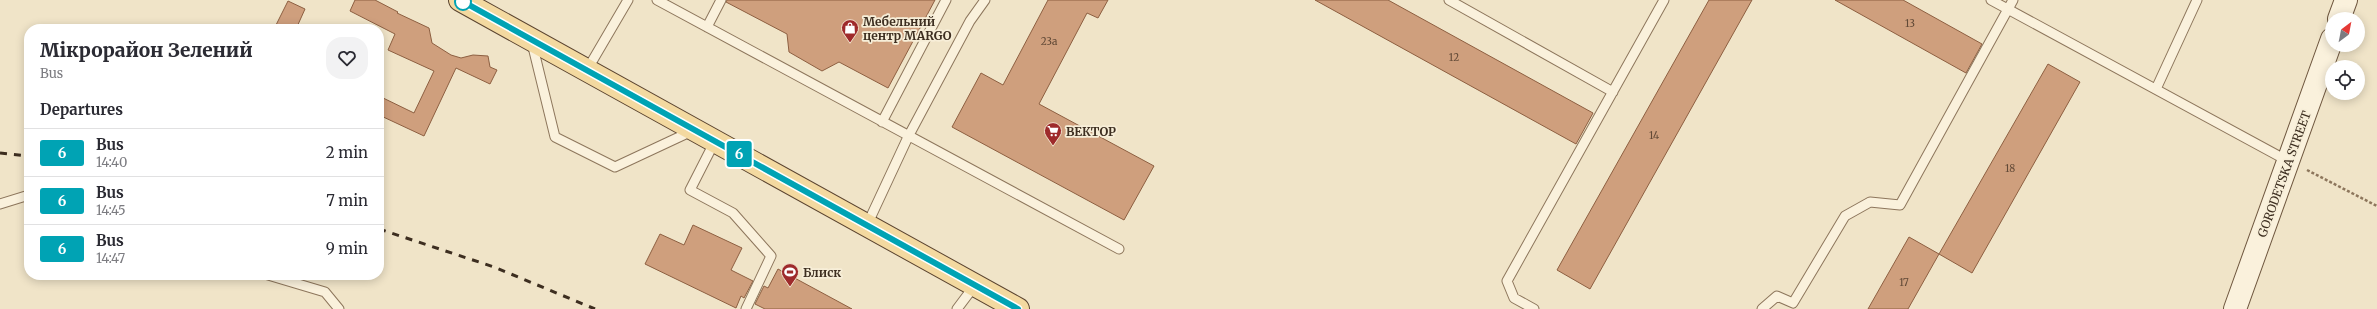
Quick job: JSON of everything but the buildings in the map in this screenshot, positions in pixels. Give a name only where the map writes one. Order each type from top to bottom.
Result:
[{"type":"main road","points":[[460,0],[1018,309]]},
{"type":"street","points":[[2342,12],[2346,0]]},
{"type":"street","name":"GORODETSKA STREET","points":[[2235,309],[2327,52]]},
{"type":"lane","points":[[587,70],[628,0]]},
{"type":"lane","points":[[657,0],[908,137],[1119,249]]},
{"type":"lane","points":[[707,27],[721,0]]},
{"type":"lane","points":[[882,122],[946,0]]},
{"type":"lane","points":[[867,225],[908,137],[970,21],[985,0]]},
{"type":"lane","points":[[1449,0],[1613,92]]},
{"type":"lane","points":[[1534,309],[1514,298],[1507,281],[1664,0]]},
{"type":"lane","points":[[1991,0],[2288,161]]},
{"type":"lane","points":[[1762,309],[1777,296],[1793,303],[1845,216],[1870,202],[1900,205],[2013,0]]},
{"type":"lane","points":[[2156,89],[2197,0]]},
{"type":"lane","points":[[531,39],[556,137],[615,167],[694,130]]},
{"type":"lane","points":[[715,141],[690,190],[733,213],[771,256],[746,309]]},
{"type":"lane","points":[[0,204],[24,197]]},
{"type":"lane","points":[[285,280],[325,292],[339,309]]},
{"type":"lane","points":[[957,309],[975,285]]},
{"type":"path","points":[[2288,161],[2377,206]]},
{"type":"railway","points":[[0,153],[24,155]]},
{"type":"railway","points":[[384,231],[494,267],[595,309]]},
{"type":"bus line","name":"6","points":[[460,0],[1018,309]]},
{"type":"place","name":"Мебельний центр MARGO","points":[[850,43]]},
{"type":"place","name":"ВЕКТОР","points":[[1053,146]]},
{"type":"place","name":"Блиск","points":[[790,287]]}]
